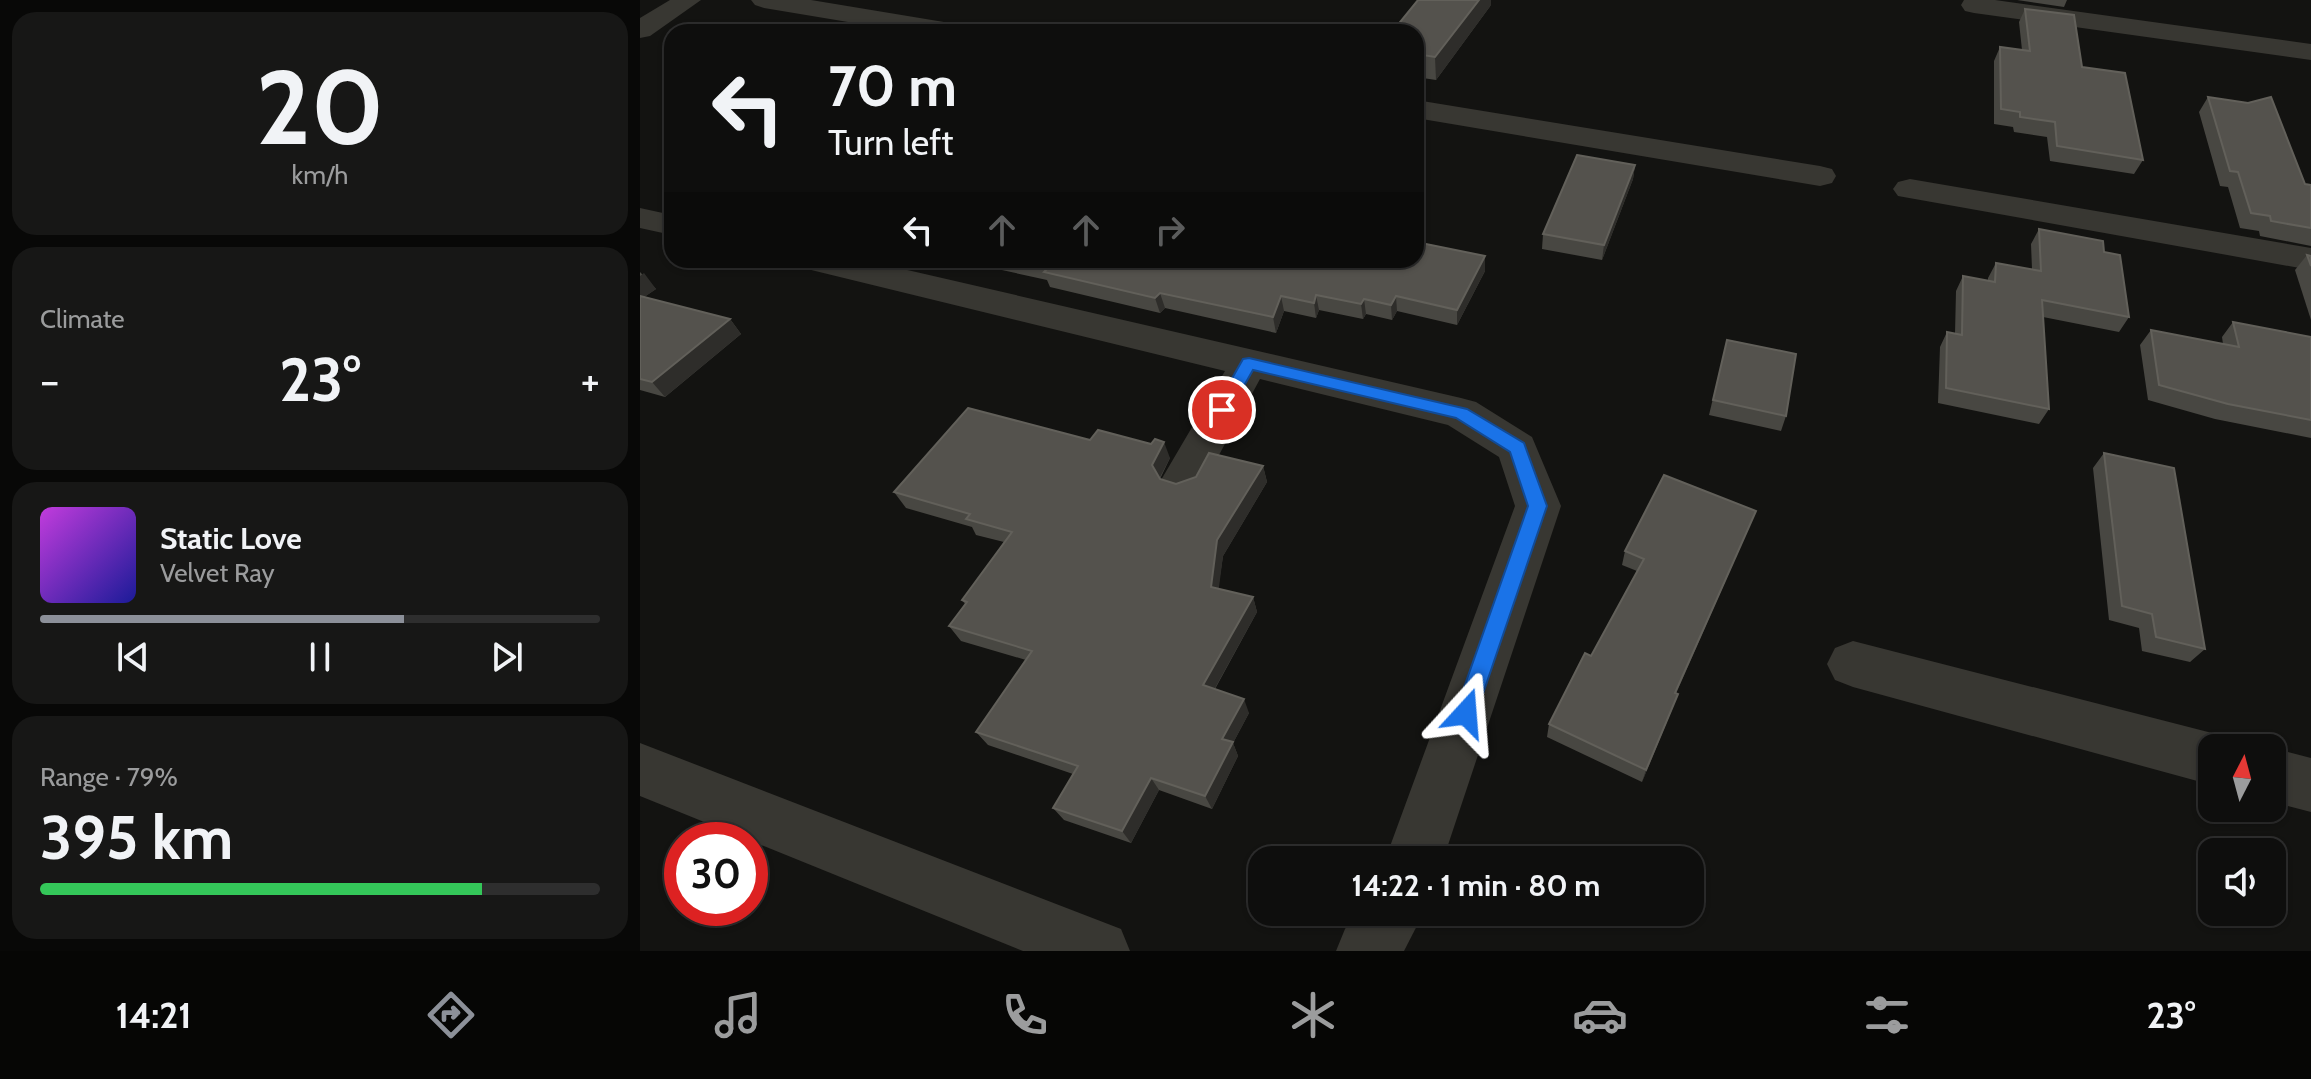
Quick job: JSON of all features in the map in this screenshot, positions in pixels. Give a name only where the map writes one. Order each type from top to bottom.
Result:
[{"type":"street","points":[[640,30],[688,0]]},
{"type":"street","points":[[764,0],[908,24]]},
{"type":"street","points":[[1974,5],[2311,52]]},
{"type":"street","points":[[1424,110],[1820,176]]},
{"type":"street","points":[[1910,189],[2311,259]]},
{"type":"street","points":[[640,218],[664,223]]},
{"type":"street","points":[[850,268],[1461,413],[1517,448],[1538,506],[1419,846]]},
{"type":"street","points":[[1183,480],[1249,363]]},
{"type":"street","points":[[1853,664],[2198,755]]},
{"type":"street","points":[[640,769],[1099,951]]},
{"type":"street","points":[[2286,779],[2311,785]]},
{"type":"street","points":[[1367,951],[1384,926]]},
{"type":"building","points":[[1418,0],[1479,0],[1435,57],[1424,55],[1424,24],[1398,24]]},
{"type":"building","points":[[2025,9],[2074,15],[2082,67],[2125,73],[2143,160],[2057,146],[2055,122],[2020,117],[2020,112],[2001,109],[2000,47],[2030,51]]},
{"type":"building","points":[[2208,97],[2248,103],[2271,97],[2305,184],[2311,185],[2311,228],[2271,221],[2270,216],[2251,213],[2238,172],[2230,171]]},
{"type":"building","points":[[1577,155],[1635,165],[1604,245],[1543,234]]},
{"type":"building","points":[[2039,229],[2103,241],[2104,252],[2120,255],[2129,317],[2042,300],[2049,409],[1946,388],[1947,332],[1962,335],[1963,276],[1995,282],[1996,263],[2041,271]]},
{"type":"building","points":[[1424,244],[1485,256],[1457,310],[1396,296],[1391,305],[1364,299],[1361,304],[1316,295],[1314,303],[1281,296],[1273,317],[1160,293],[1155,298],[1044,272],[1048,268],[1424,268]]},
{"type":"building","points":[[640,296],[730,319],[652,382],[640,379]]},
{"type":"building","points":[[2233,322],[2311,337],[2311,420],[2228,404],[2159,385],[2151,330],[2239,347]]},
{"type":"building","points":[[1727,340],[1796,354],[1786,416],[1713,400]]},
{"type":"building","points":[[968,408],[1090,440],[1098,430],[1151,444],[1155,439],[1164,442],[1152,465],[1160,479],[1176,484],[1196,477],[1209,453],[1263,466],[1217,540],[1211,587],[1253,597],[1203,685],[1244,699],[1222,739],[1233,742],[1205,796],[1151,778],[1122,831],[1053,808],[1078,766],[976,732],[1032,651],[949,626],[967,602],[962,600],[1012,532],[966,519],[970,514],[894,492]]},
{"type":"building","points":[[2104,453],[2174,468],[2205,649],[2156,637],[2152,614],[2122,606]]},
{"type":"building","points":[[1664,475],[1756,511],[1675,693],[1678,694],[1646,770],[1549,724],[1585,653],[1591,656],[1644,559],[1625,551]]},
{"type":"route","points":[[1222,410],[1249,363],[1461,413],[1517,448],[1538,506],[1466,713]]}]
